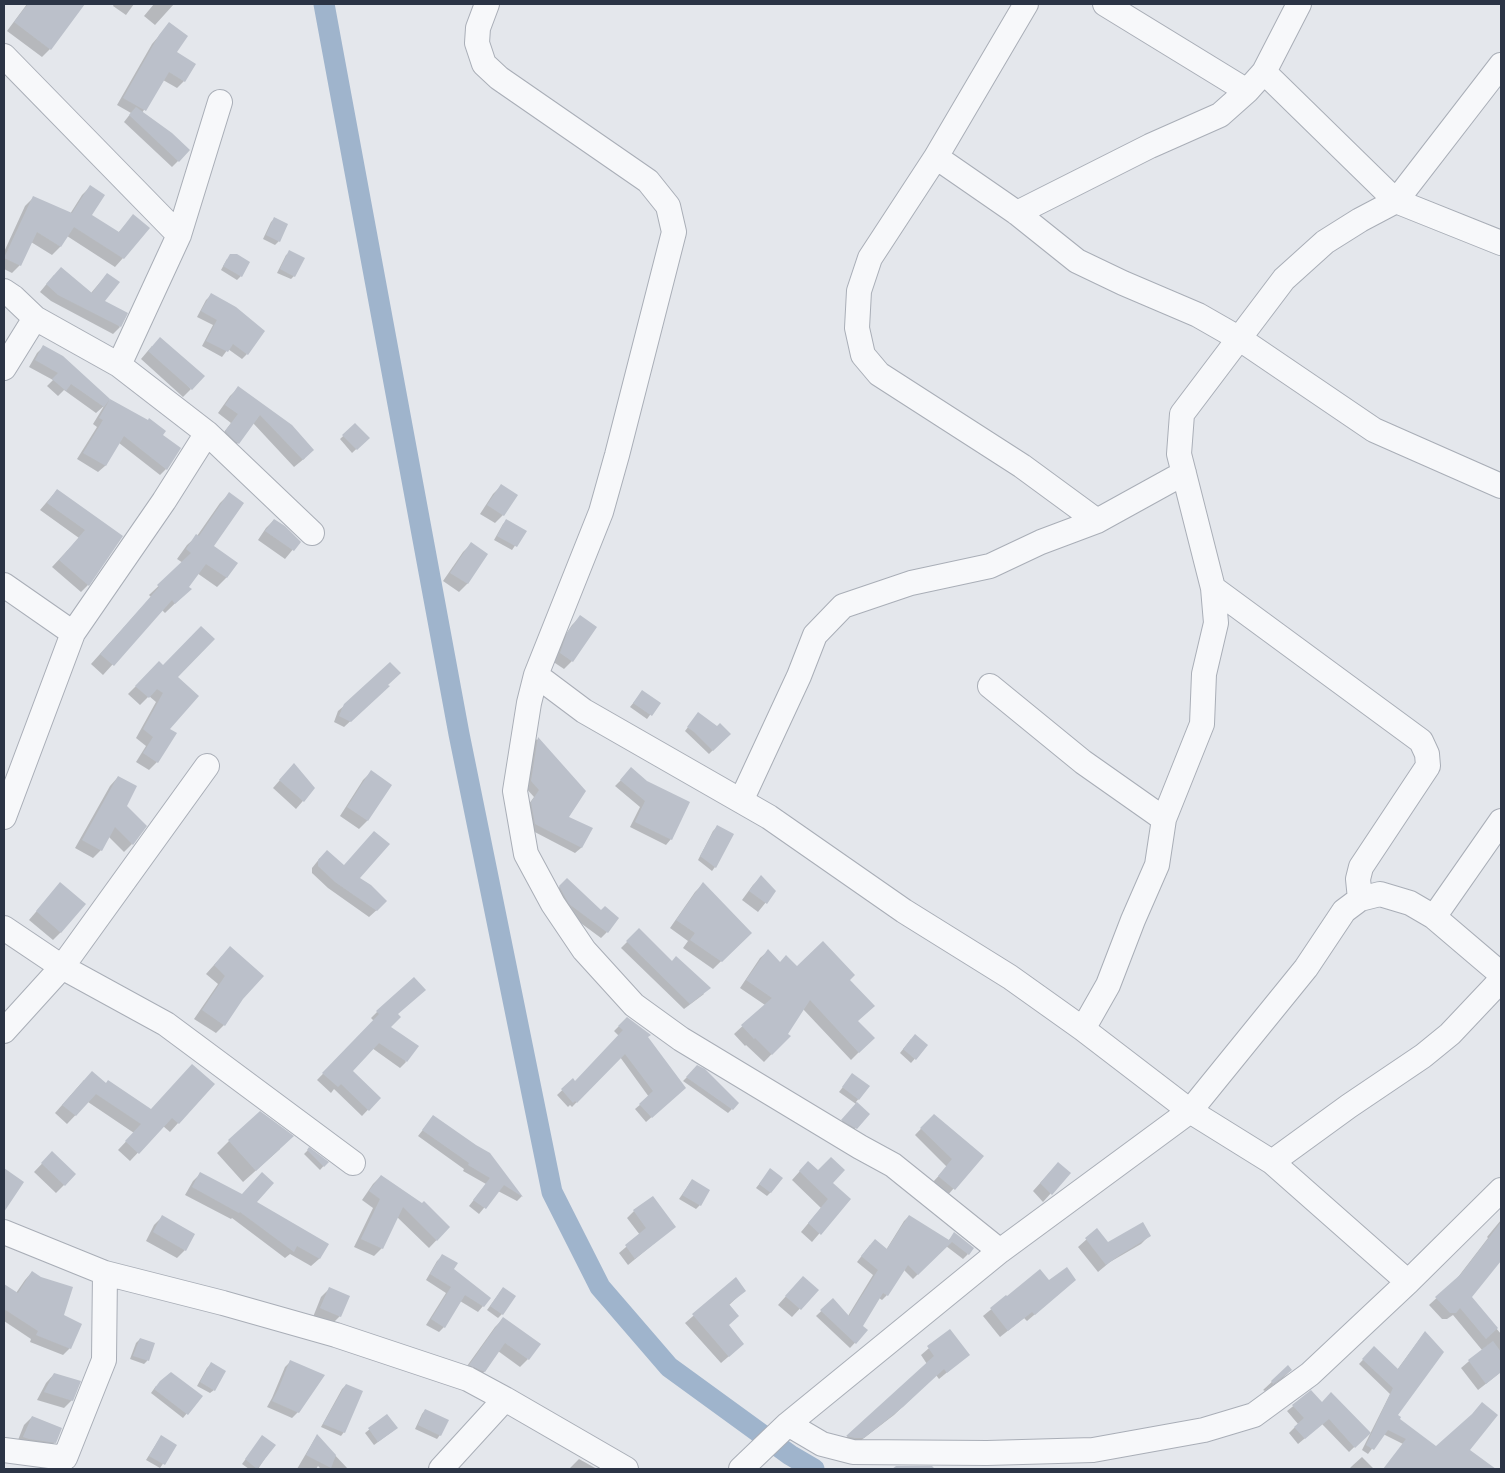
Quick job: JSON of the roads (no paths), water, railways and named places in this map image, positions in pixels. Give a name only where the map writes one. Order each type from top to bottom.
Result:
[{"type":"street","points":[[487,4],[478,28],[477,43],[484,64],[499,78],[648,181],[668,206],[674,232],[601,512],[536,675],[529,704],[515,791],[526,854],[553,904],[584,950],[634,1005],[681,1039],[893,1165],[1000,1251]]},
{"type":"street","points":[[1026,4],[936,157],[870,258],[858,291],[857,328],[863,355],[879,374],[1022,466],[1097,521]]},
{"type":"street","points":[[1105,4],[1247,91]]},
{"type":"street","points":[[1017,213],[1150,146],[1220,115],[1247,91],[1264,72],[1299,4]]},
{"type":"street","points":[[4,56],[179,236]]},
{"type":"street","points":[[1083,1029],[1108,984],[1157,865],[1164,819],[1202,724],[1204,674],[1216,623],[1213,588],[1179,454],[1182,414],[1284,279],[1325,242],[1360,220],[1396,201],[1501,65]]},
{"type":"street","points":[[1264,72],[1396,201],[1501,243]]},
{"type":"street","points":[[119,365],[179,236],[220,102]]},
{"type":"street","points":[[936,157],[1017,213],[1077,261],[1198,315],[1240,339],[1374,430],[1501,486]]},
{"type":"street","points":[[4,292],[35,318],[119,365],[207,433],[312,533]]},
{"type":"street","points":[[4,368],[35,318]]},
{"type":"street","points":[[4,817],[73,633],[164,502],[207,433]]},
{"type":"street","points":[[741,801],[800,676],[815,635],[843,606],[911,583],[990,566],[1041,542],[1097,521],[1184,473]]},
{"type":"street","points":[[4,585],[73,633]]},
{"type":"street","points":[[1213,588],[1422,741],[1427,754],[1428,766],[1361,867],[1358,880],[1360,899]]},
{"type":"street","points":[[536,675],[584,711],[769,817],[904,911],[1010,977],[1083,1029],[1190,1110],[1272,1162],[1408,1282]]},
{"type":"street","points":[[990,686],[1083,762],[1164,819]]},
{"type":"street","points":[[4,1031],[62,966],[208,766]]},
{"type":"street","points":[[1434,917],[1501,821]]},
{"type":"street","points":[[748,1462],[784,1428],[1000,1251],[1190,1110],[1306,968],[1344,910],[1360,899],[1380,894],[1410,903],[1434,917],[1501,974]]},
{"type":"street","points":[[4,928],[62,966],[166,1024],[353,1164]]},
{"type":"street","points":[[1272,1162],[1349,1106],[1423,1056],[1450,1034],[1501,980]]},
{"type":"street","points":[[784,1428],[822,1444],[853,1452],[988,1453],[1093,1450],[1204,1430],[1254,1415],[1310,1374],[1408,1282],[1501,1190]]},
{"type":"street","points":[[4,1232],[105,1273],[223,1303],[336,1335],[468,1379],[626,1469]]},
{"type":"street","points":[[4,1450],[65,1458],[104,1360],[105,1273]]},
{"type":"street","points":[[441,1469],[505,1399]]},
{"type":"waterway","points":[[324,4],[459,734],[552,1192],[600,1287],[669,1367],[790,1455],[814,1469]]}]
